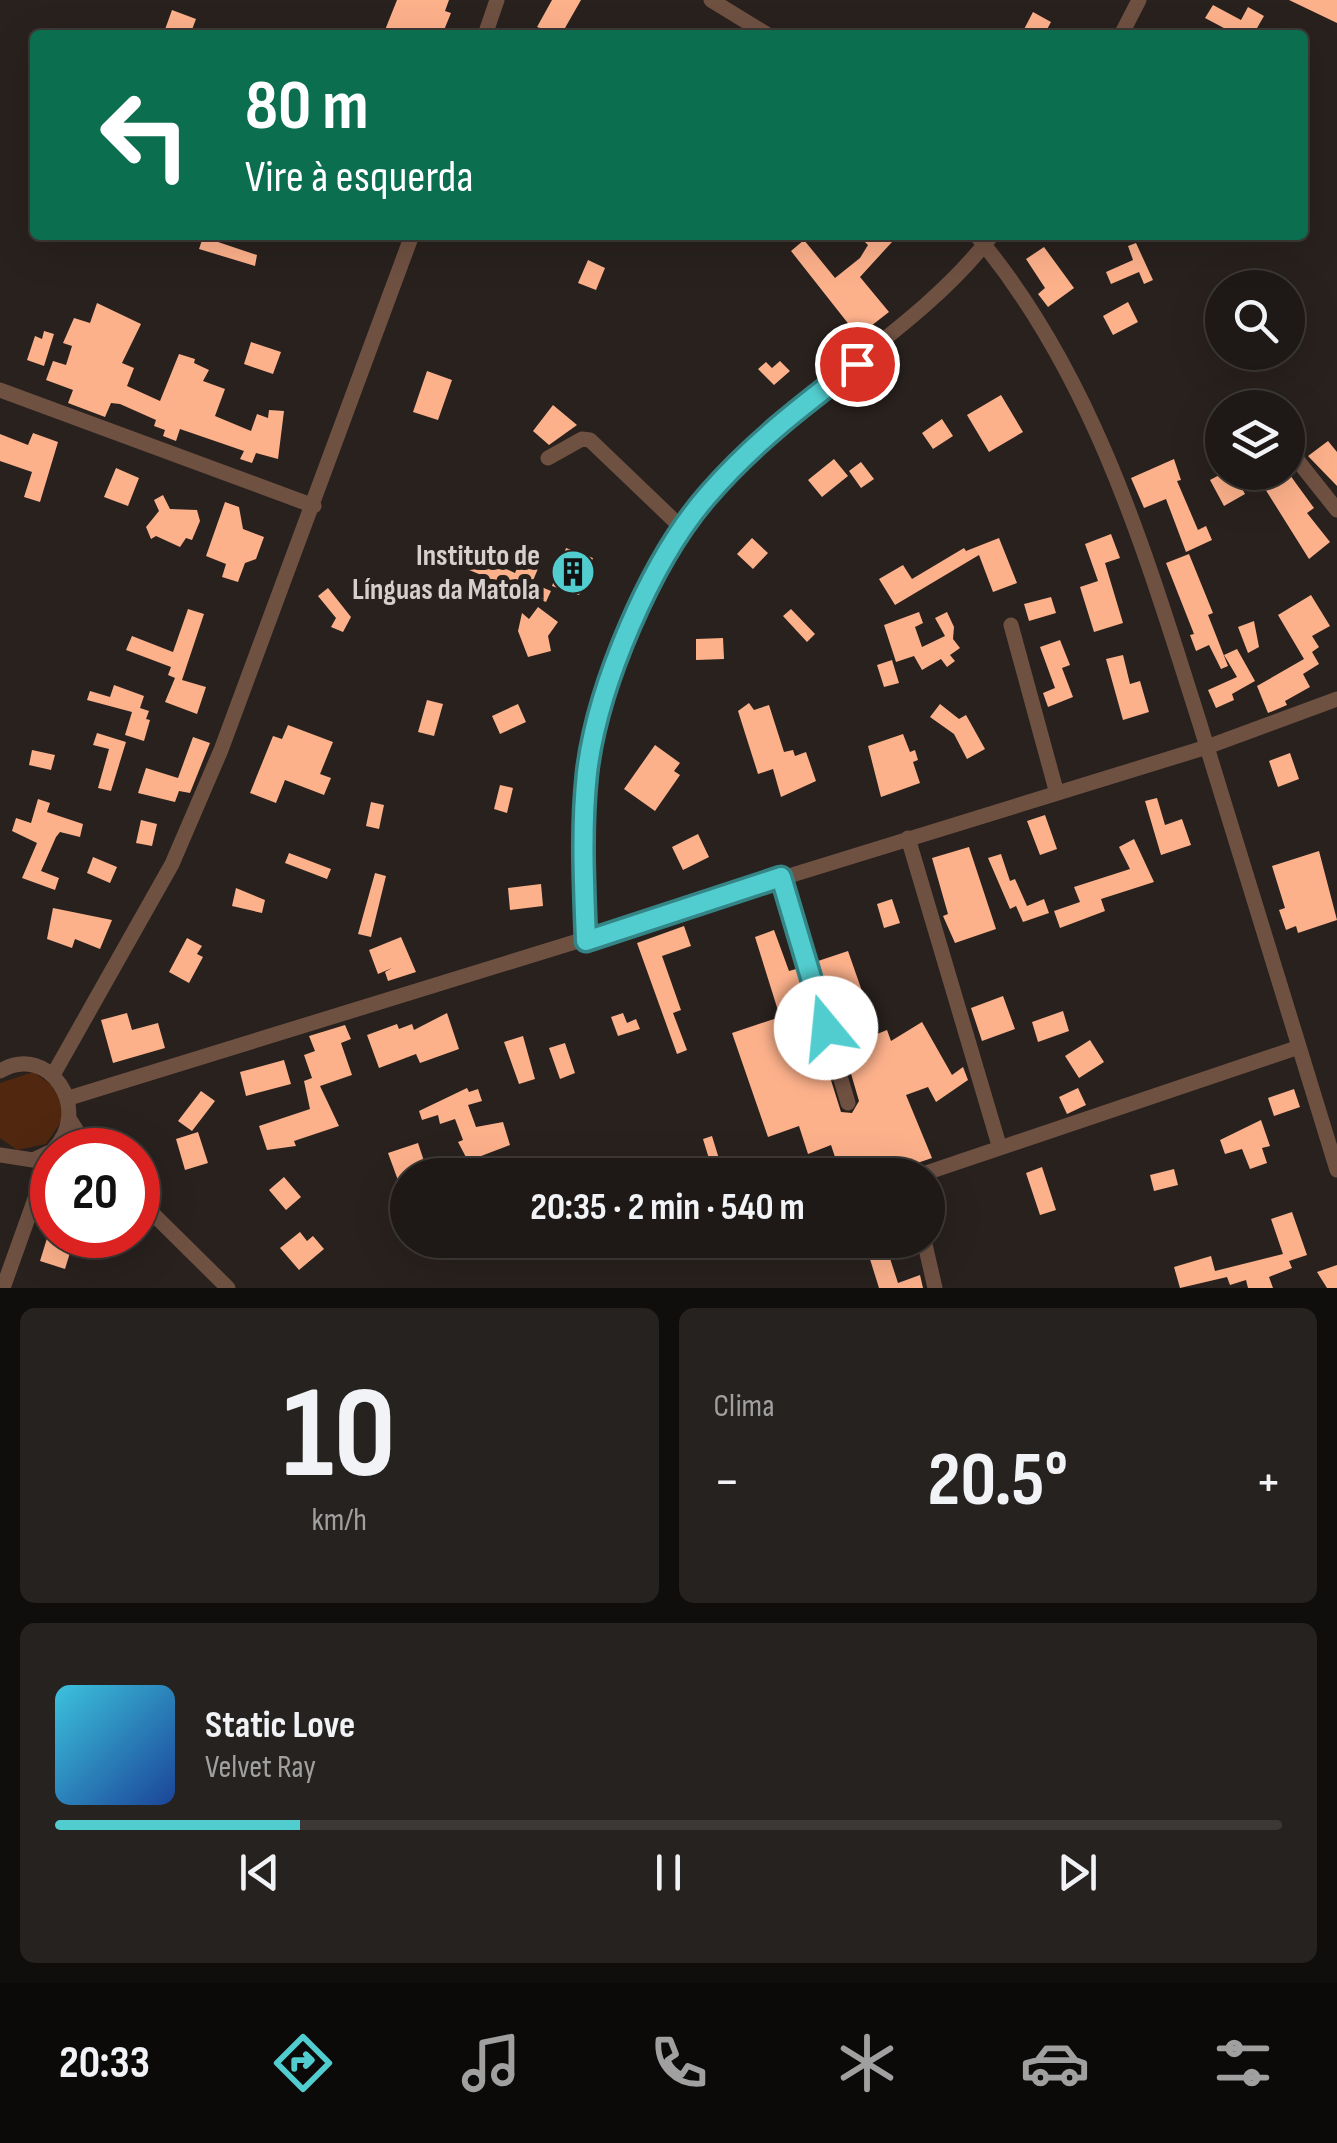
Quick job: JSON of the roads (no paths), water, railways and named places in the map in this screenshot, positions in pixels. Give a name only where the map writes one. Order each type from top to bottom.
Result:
[{"type":"street","points":[[486,30],[497,0]]},
{"type":"street","points":[[711,0],[760,30]]},
{"type":"street","points":[[1124,30],[1139,0]]},
{"type":"street","points":[[53,1075],[172,864],[227,735],[410,240]]},
{"type":"street","points":[[586,941],[582,853],[591,754],[631,628],[684,530],[705,498],[750,450],[901,327],[982,240]]},
{"type":"street","points":[[985,240],[1057,356],[1114,468],[1207,747],[1337,1170]]},
{"type":"street","points":[[0,390],[314,506]]},
{"type":"street","points":[[548,458],[582,440],[590,440],[684,530]]},
{"type":"street","points":[[1305,470],[1337,510]]},
{"type":"street","points":[[1011,625],[1056,790]]},
{"type":"street","points":[[69,1098],[586,941],[1056,790],[1207,747],[1337,699]]},
{"type":"street","points":[[908,838],[999,1146]]},
{"type":"street","points":[[781,877],[848,1104]]},
{"type":"street","points":[[945,1166],[1299,1047]]},
{"type":"street","points":[[0,1071],[31,1065],[53,1075],[69,1098],[70,1120],[75,1128]]},
{"type":"street","points":[[65,1128],[70,1120]]},
{"type":"street","points":[[0,1155],[30,1159]]},
{"type":"street","points":[[3,1288],[30,1213]]},
{"type":"street","points":[[160,1221],[228,1288]]},
{"type":"street","points":[[928,1258],[935,1288]]},
{"type":"place","name":"Instituto de Línguas da Matola","points":[[573,572]]}]
